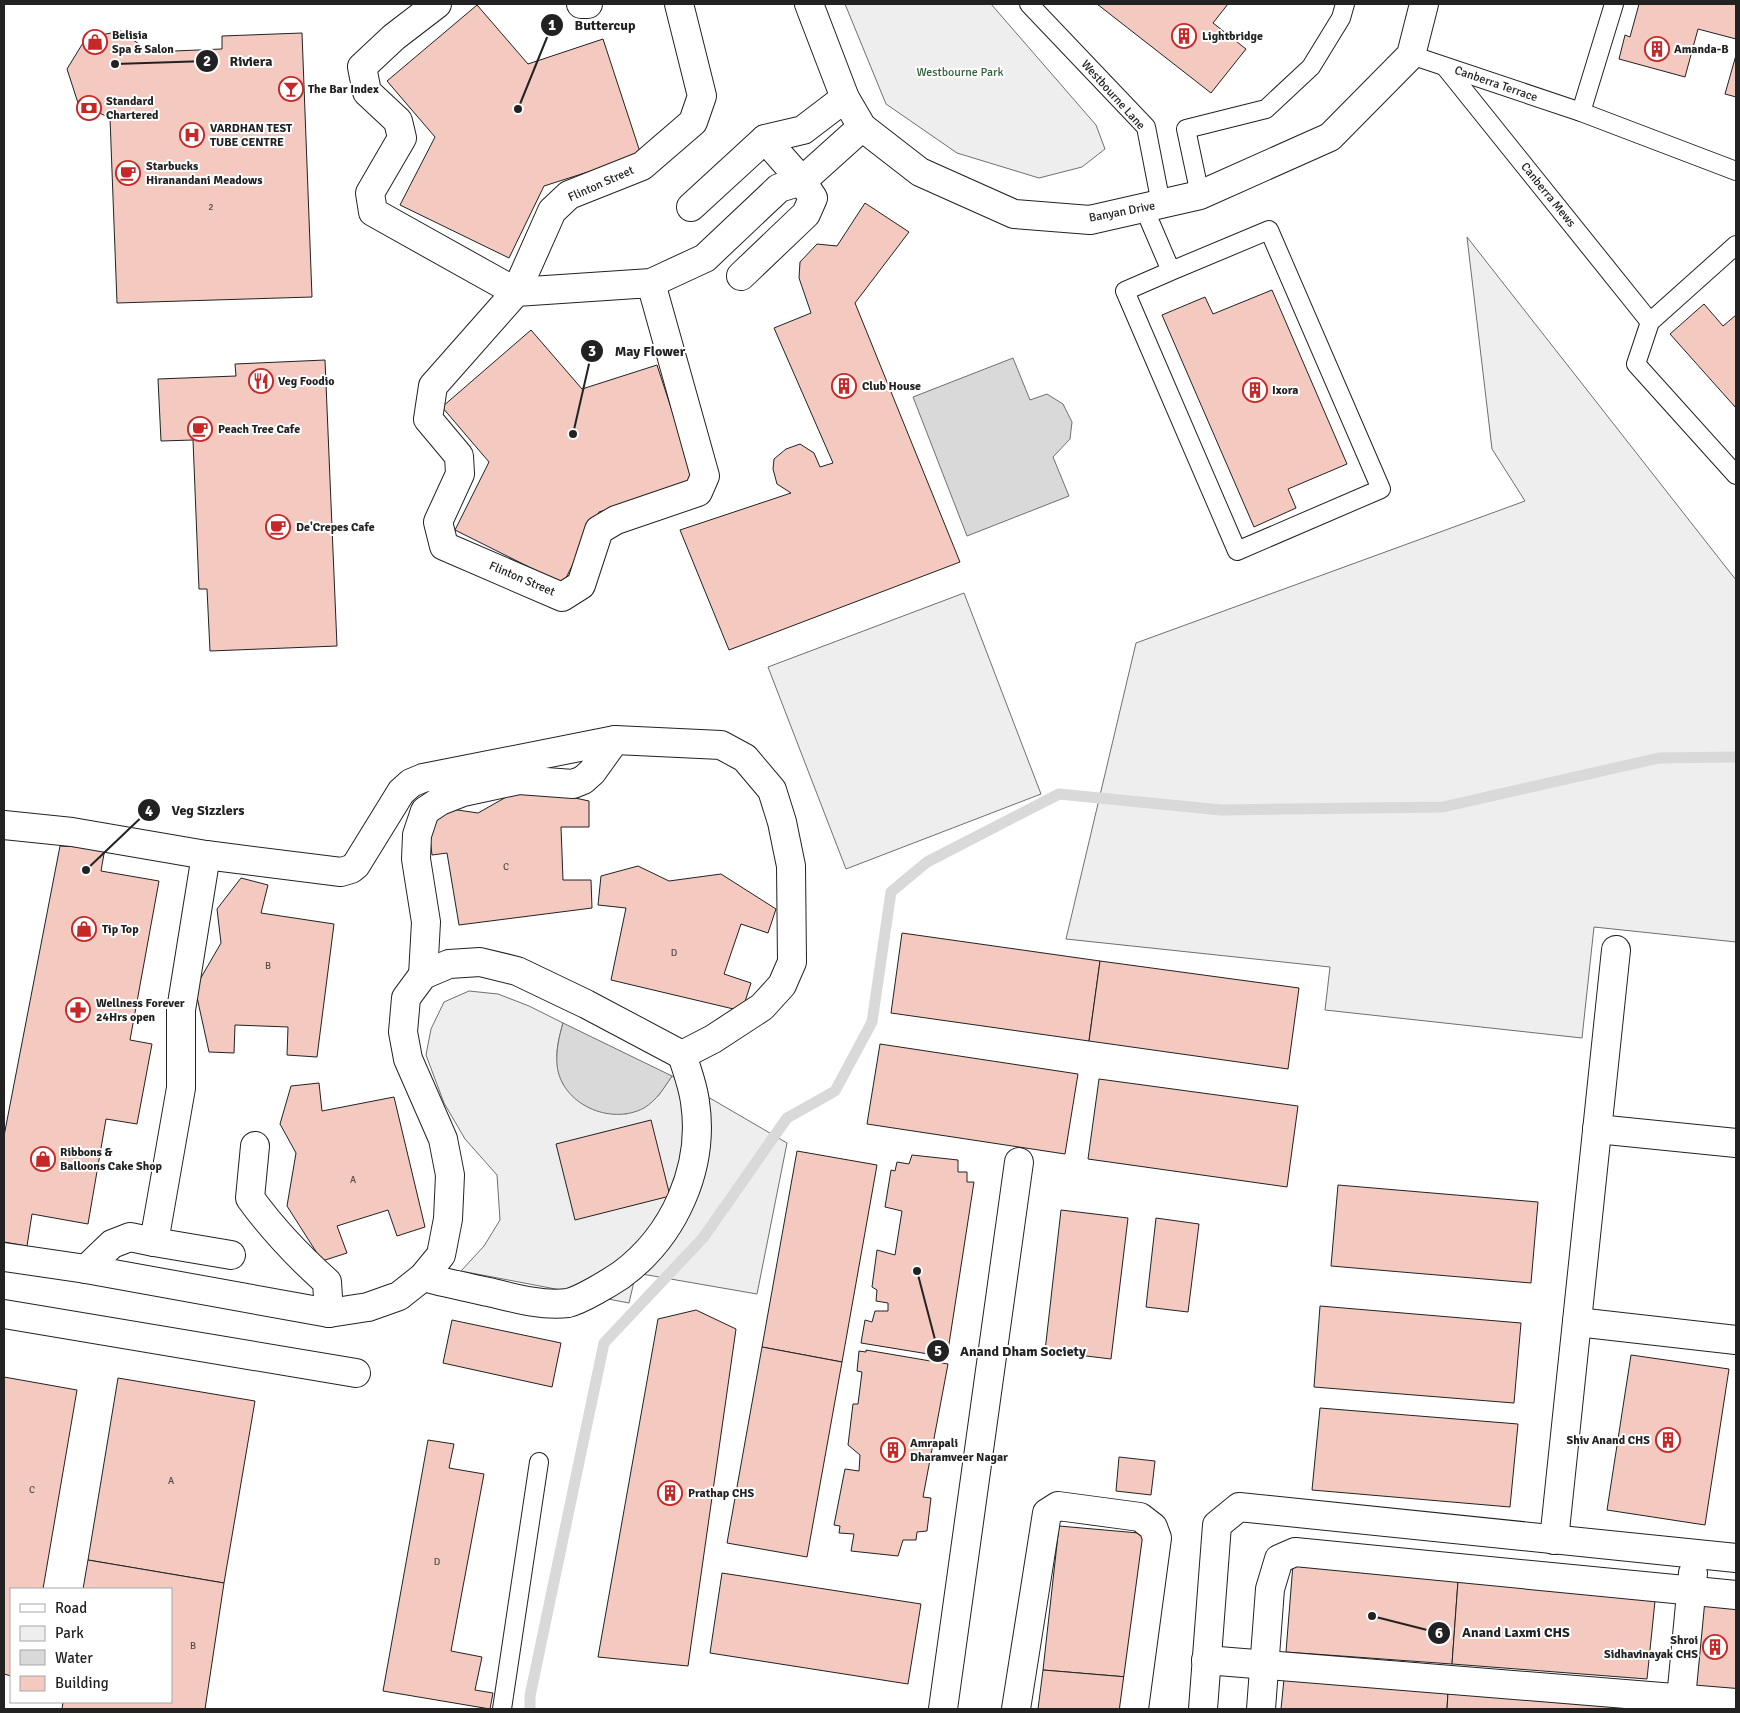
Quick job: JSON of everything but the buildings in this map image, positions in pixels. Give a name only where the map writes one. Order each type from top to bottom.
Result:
[{"type":"street","points":[[437,4],[394,37],[362,67],[367,92],[398,121],[402,138],[370,193],[373,212],[516,292],[651,283],[705,258],[779,188],[802,181],[862,126]]},
{"type":"street","points":[[581,4],[588,4]]},
{"type":"street","name":"Flinton Street","points":[[651,283],[705,476],[698,492],[616,520],[599,530],[581,585],[562,597],[444,546],[438,522],[460,474],[459,456],[428,419],[433,386],[516,292],[552,211],[569,195],[642,166],[693,122],[702,96],[679,4]]},
{"type":"street","name":"Banyan Drive","points":[[809,4],[845,98],[862,126],[920,172],[1014,214],[1090,220],[1200,195],[1330,137],[1411,55]]},
{"type":"street","points":[[1411,55],[1424,4]]},
{"type":"street","points":[[691,207],[765,139],[803,130],[845,98]]},
{"type":"street","points":[[740,276],[806,214],[812,198],[802,181],[765,139]]},
{"type":"street","points":[[423,975],[426,922],[416,859],[417,835],[425,811],[440,801],[463,792],[519,780],[574,784],[583,780],[592,772],[615,740]]},
{"type":"street","points":[[4,825],[72,832],[206,855],[340,872],[356,865],[401,792],[411,783],[423,778],[615,740],[721,745],[745,758],[772,790],[782,822],[791,866],[792,962],[782,985],[762,1007],[713,1039],[682,1055]]},
{"type":"street","points":[[154,1242],[181,1088],[181,1010],[206,855]]},
{"type":"street","points":[[1554,1540],[1616,950]]},
{"type":"street","points":[[4,1256],[329,1313],[368,1307],[399,1296],[423,1277],[441,1255],[448,1219],[450,1175],[443,1139],[408,1059],[404,1032],[406,998],[423,975],[449,964],[480,962],[517,971],[586,1004],[682,1055],[695,1102],[696,1137],[691,1173],[678,1207],[661,1237],[633,1266],[606,1285],[569,1302],[532,1302],[423,1277]]},
{"type":"street","points":[[1597,1129],[1736,1143]]},
{"type":"street","points":[[255,1146],[250,1198],[270,1226],[327,1282],[329,1313]]},
{"type":"street","points":[[944,1709],[1019,1162]]},
{"type":"street","points":[[86,1269],[112,1244],[130,1237],[231,1255]]},
{"type":"street","points":[[4,1314],[356,1373]]},
{"type":"street","points":[[1578,1322],[1736,1340]]},
{"type":"street","points":[[1016,1709],[1047,1513],[1058,1506],[1140,1517],[1153,1528],[1158,1538],[1134,1709]]},
{"type":"street","points":[[1203,1709],[1217,1525],[1239,1507],[1736,1558]]},
{"type":"street","points":[[1261,1709],[1270,1589],[1279,1559],[1296,1552],[1736,1595]]},
{"type":"street","points":[[1680,1703],[1695,1554]]},
{"type":"street","points":[[1206,1660],[1680,1703],[1736,1703]]},
{"type":"lane","name":"Westbourne Lane","points":[[1029,4],[1146,127],[1152,206],[1171,271]]},
{"type":"lane","points":[[1200,195],[1186,129],[1266,109],[1311,67],[1341,18],[1345,4]]},
{"type":"lane","points":[[1581,112],[1614,4]]},
{"type":"lane","name":"Canberra Terrace","points":[[1411,55],[1581,112],[1736,171]]},
{"type":"lane","name":"Canberra Mews","points":[[1446,67],[1650,322]]},
{"type":"lane","points":[[1269,230],[1381,489],[1237,551],[1125,291],[1171,271],[1269,230]]},
{"type":"lane","points":[[1736,245],[1650,322],[1636,364],[1736,475]]},
{"type":"lane","points":[[502,1709],[539,1462]]},
{"type":"green space","name":"Westbourne Park","points":[[845,4],[991,4],[1096,125],[1105,149],[1082,167],[1039,178],[957,153],[886,104]]},
{"type":"green space","points":[[1467,237],[1736,580],[1736,942],[1594,927],[1582,1038],[1325,1010],[1330,967],[1066,939],[1136,643],[1525,501],[1492,449]]},
{"type":"green space","points":[[964,593],[1041,794],[846,869],[768,667]]},
{"type":"green space","points":[[469,991],[498,994],[529,1006],[563,1023],[557,1060],[563,1084],[626,1114],[658,1096],[672,1076],[787,1143],[757,1294],[636,1273],[629,1303],[461,1271],[484,1246],[500,1220],[497,1175],[465,1139],[444,1103],[426,1055],[431,1029],[444,1002]]},
{"type":"water","points":[[1013,358],[1030,400],[1047,394],[1063,404],[1072,422],[1070,439],[1053,457],[1069,496],[967,536],[913,397]]},
{"type":"water","points":[[563,1023],[672,1076],[656,1098],[644,1108],[631,1113],[617,1114],[603,1113],[589,1108],[568,1091],[560,1079],[557,1054]]},
{"type":"waterway","points":[[530,1709],[530,1696],[604,1343],[703,1238],[787,1118],[835,1091],[872,1022],[891,892],[927,862],[1059,794],[1221,810],[1443,807],[1659,758],[1736,757]]},
{"type":"place","name":"Lightbridge","points":[[1184,36]]},
{"type":"place","name":"Belisia Spa & Salon","points":[[95,42]]},
{"type":"place","name":"Amanda-B","points":[[1657,49]]},
{"type":"place","name":"Riviera","points":[[115,64]]},
{"type":"place","name":"The Bar Index","points":[[291,89]]},
{"type":"place","name":"Standard Chartered","points":[[89,108]]},
{"type":"place","name":"Buttercup","points":[[518,109]]},
{"type":"place","name":"VARDHAN TEST TUBE CENTRE","points":[[192,135]]},
{"type":"place","name":"Starbucks Hiranandani Meadows","points":[[128,173]]},
{"type":"place","name":"Veg Foodio","points":[[261,381]]},
{"type":"place","name":"Club House","points":[[844,386]]},
{"type":"place","name":"Ixora","points":[[1255,390]]},
{"type":"place","name":"Peach Tree Cafe","points":[[200,429]]},
{"type":"place","name":"May Flower","points":[[573,434]]},
{"type":"place","name":"De'Crepes Cafe","points":[[278,527]]},
{"type":"place","name":"Veg Sizzlers","points":[[86,870]]},
{"type":"place","name":"Tip Top","points":[[84,929]]},
{"type":"place","name":"Wellness Forever 24Hrs open","points":[[78,1010]]},
{"type":"place","name":"Ribbons & Balloons Cake Shop","points":[[43,1159]]},
{"type":"place","name":"Anand Dham Society","points":[[917,1271]]},
{"type":"place","name":"Shiv Anand CHS","points":[[1668,1440]]},
{"type":"place","name":"Amrapali Dharamveer Nagar","points":[[893,1450]]},
{"type":"place","name":"Prathap CHS","points":[[670,1493]]},
{"type":"place","name":"Anand Laxmi CHS","points":[[1372,1616]]},
{"type":"place","name":"Shroi Sidhavinayak CHS","points":[[1715,1647]]}]
